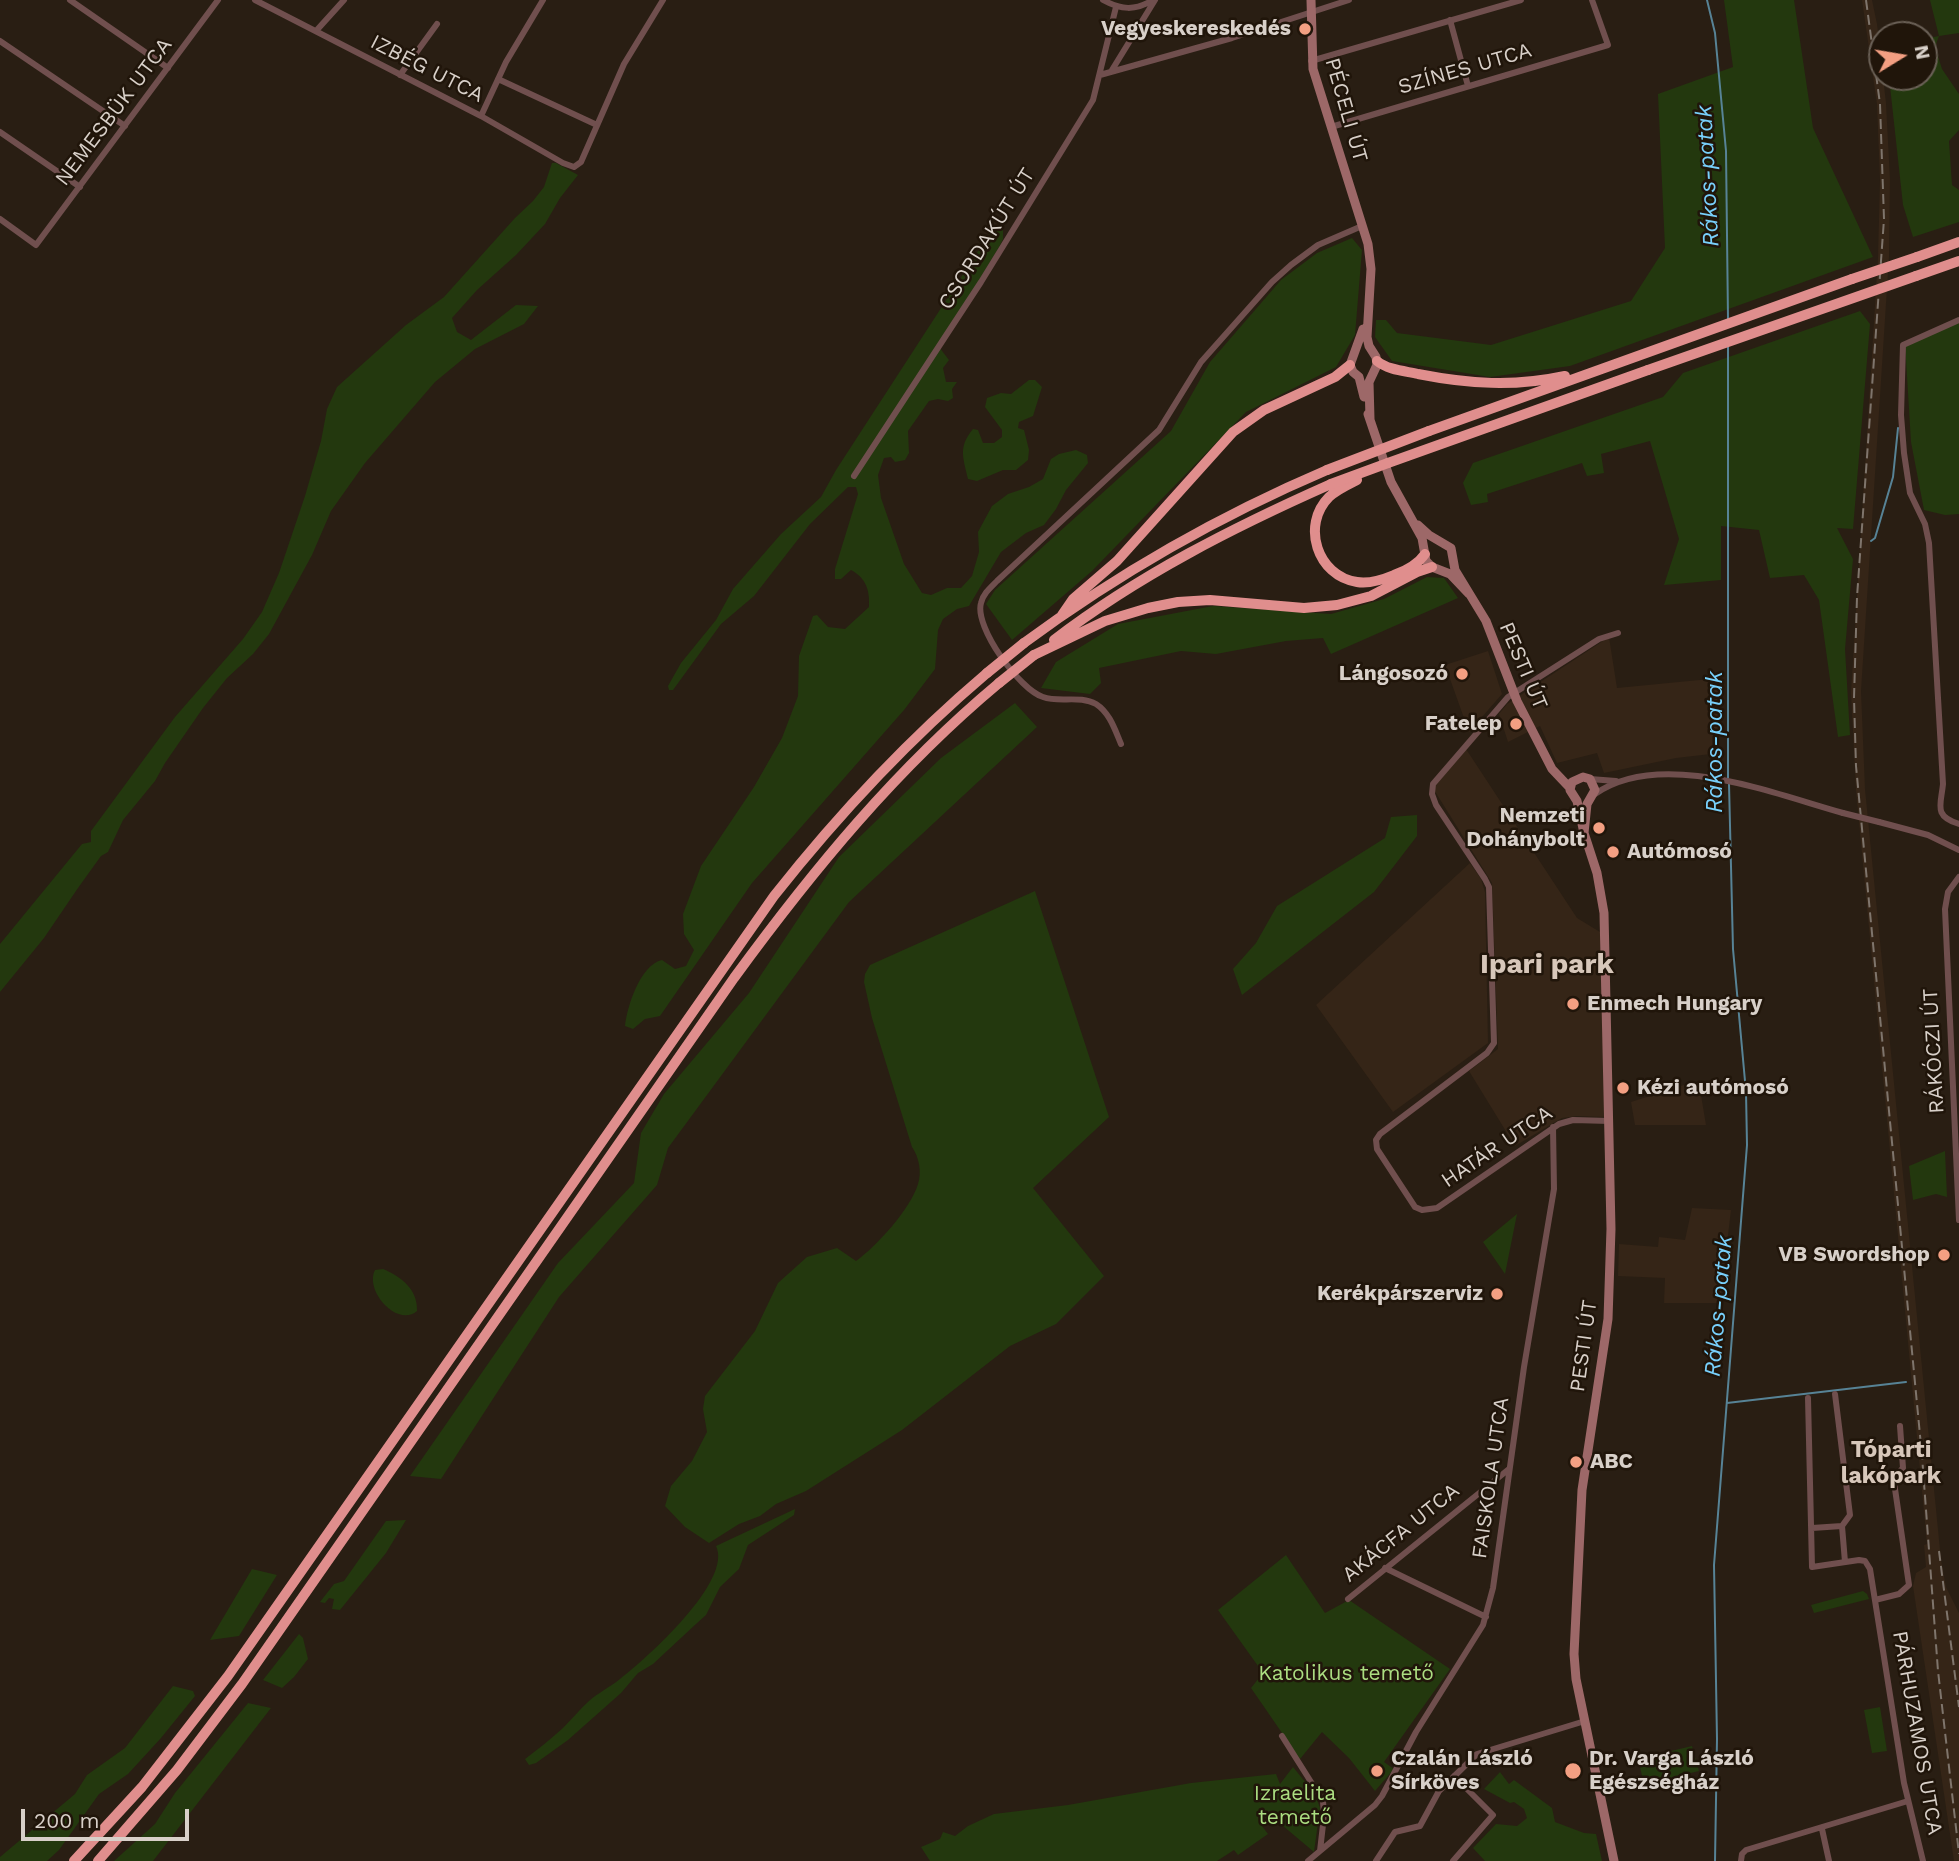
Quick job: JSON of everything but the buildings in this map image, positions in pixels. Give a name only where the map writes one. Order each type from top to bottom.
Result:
[{"type":"highway","points":[[74,1861],[156,1769],[229,1676],[774,896],[892,759],[986,673],[1062,615],[1114,580],[1193,533],[1250,504],[1327,470],[1648,351],[1959,242]]},
{"type":"highway","points":[[98,1861],[169,1780],[242,1684],[794,896],[896,778],[951,724],[1034,655],[1120,593],[1243,524],[1331,484],[1436,445],[1959,261]]},
{"type":"highway","points":[[1374,356],[1396,370],[1460,382],[1495,384],[1538,382],[1605,367]]},
{"type":"highway","points":[[1062,615],[1073,599],[1117,561],[1233,432],[1264,410],[1335,377],[1350,365]]},
{"type":"highway","points":[[1388,463],[1335,492],[1318,513],[1314,537],[1319,552],[1327,565],[1350,580],[1372,582],[1405,570],[1418,562],[1425,552]]},
{"type":"highway","points":[[1034,655],[1105,621],[1148,608],[1178,602],[1210,600],[1304,608],[1337,605],[1371,596],[1416,572],[1436,568]]},
{"type":"main road","name":"PÉCELI ÚT","points":[[1311,0],[1311,61],[1368,244],[1371,270],[1367,310]]},
{"type":"main road","points":[[1367,310],[1361,340],[1350,365],[1359,377],[1391,482],[1414,521],[1426,561],[1450,574],[1469,594]]},
{"type":"main road","points":[[1367,310],[1367,342],[1374,356],[1376,369],[1371,375],[1368,394],[1370,419]]},
{"type":"main road","points":[[1355,352],[1363,350],[1374,356]]},
{"type":"main road","points":[[1359,377],[1371,375]]},
{"type":"main road","points":[[1414,521],[1451,548],[1452,559],[1447,566],[1436,568]]},
{"type":"main road","points":[[1425,552],[1429,544],[1439,541]]},
{"type":"main road","name":"PESTI ÚT","points":[[1452,559],[1455,570],[1494,638],[1513,693],[1544,752],[1572,783]]},
{"type":"main road","points":[[1583,777],[1590,779],[1595,786],[1591,797],[1577,801],[1571,794],[1572,783],[1583,777]]},
{"type":"main road","name":"PESTI ÚT","points":[[1584,833],[1584,818],[1591,797]]},
{"type":"main road","name":"PESTI ÚT","points":[[1577,801],[1597,873],[1604,913],[1610,1121],[1609,1297],[1582,1490],[1574,1623],[1576,1679],[1614,1861]]},
{"type":"street","points":[[70,0],[168,68]]},
{"type":"street","points":[[205,0],[216,3]]},
{"type":"street","name":"IZBÉG UTCA","points":[[255,0],[481,116],[569,166],[574,167],[581,162],[597,125]]},
{"type":"street","points":[[316,31],[344,0]]},
{"type":"street","points":[[481,116],[506,62],[543,0]]},
{"type":"street","points":[[498,79],[597,125],[624,64],[663,0]]},
{"type":"street","points":[[1103,0],[1116,7],[1130,9],[1154,0]]},
{"type":"street","points":[[1111,71],[1154,0]]},
{"type":"street","points":[[1100,75],[1349,0]]},
{"type":"street","points":[[1311,61],[1521,0]]},
{"type":"street","name":"SZÍNES UTCA","points":[[1331,127],[1608,45],[1592,0]]},
{"type":"street","name":"NEMESBÜK UTCA","points":[[0,219],[36,245],[216,3]]},
{"type":"street","name":"CSORDAKÚT ÚT","points":[[854,476],[951,329],[1093,100],[1116,7]]},
{"type":"street","points":[[1450,20],[1468,86]]},
{"type":"street","points":[[400,75],[437,23]]},
{"type":"street","points":[[0,41],[125,126]]},
{"type":"street","points":[[0,132],[80,187]]},
{"type":"street","points":[[1121,744],[1110,719],[1094,703],[1042,697],[1024,684],[989,639],[981,619],[981,602],[997,581],[1159,430],[1201,362],[1272,282],[1318,245],[1362,226]]},
{"type":"street","points":[[1959,320],[1903,345],[1901,415],[1910,493],[1922,517],[1929,543],[1943,784],[1940,809],[1945,818],[1959,824]]},
{"type":"street","points":[[1513,693],[1599,639],[1618,633]]},
{"type":"street","name":"HATÁR UTCA","points":[[1513,693],[1444,769],[1433,784],[1432,792],[1438,808],[1489,887],[1494,1043],[1487,1053],[1380,1134],[1376,1140],[1377,1149],[1415,1207],[1422,1210],[1437,1208],[1553,1127],[1573,1120],[1610,1121]]},
{"type":"street","points":[[1590,779],[1603,782],[1676,773],[1717,779],[1928,835],[1957,850]]},
{"type":"street","points":[[1591,797],[1625,780]]},
{"type":"street","name":"RÁKÓCZI ÚT","points":[[1957,880],[1946,897],[1945,909],[1956,1077],[1959,1220]]},
{"type":"street","name":"FAISKOLA UTCA","points":[[1308,1861],[1375,1805],[1486,1617],[1493,1588],[1509,1469],[1554,1189],[1553,1127]]},
{"type":"street","points":[[1808,1398],[1812,1567],[1845,1562],[1842,1526],[1850,1515],[1835,1394]]},
{"type":"street","points":[[1875,1600],[1899,1594],[1909,1585],[1894,1482],[1896,1475],[1903,1468],[1900,1426]]},
{"type":"street","name":"AKÁCFA UTCA","points":[[1348,1598],[1509,1469]]},
{"type":"street","points":[[1812,1528],[1842,1526]]},
{"type":"street","name":"PÁRHUZAMOS UTCA","points":[[1845,1562],[1859,1560],[1867,1563],[1908,1801],[1923,1861]]},
{"type":"street","points":[[1385,1568],[1486,1617]]},
{"type":"street","points":[[1376,1861],[1395,1832],[1420,1826],[1439,1791],[1468,1761],[1486,1750],[1521,1742],[1584,1721]]},
{"type":"street","points":[[1282,1736],[1324,1804],[1320,1851]]},
{"type":"street","points":[[1453,1861],[1493,1815],[1454,1776]]},
{"type":"street","points":[[1741,1861],[1746,1850],[1908,1801]]},
{"type":"street","points":[[1822,1829],[1829,1861]]},
{"type":"shaded area","points":[[1862,0],[1872,0],[1876,21],[1868,21],[1868,42]]},
{"type":"shaded area","points":[[1875,91],[1885,91],[1890,180],[1889,257],[1861,691],[1865,789],[1941,1560],[1946,1587],[1959,1613],[1959,1861],[1954,1861],[1913,1586],[1916,1573],[1926,1567],[1924,1545],[1927,1544],[1856,790],[1851,692],[1878,257],[1880,180]]},
{"type":"shaded area","points":[[1609,637],[1617,688],[1720,678],[1720,753],[1676,758],[1604,773],[1597,753],[1557,763],[1540,726],[1508,742],[1499,714],[1507,704]]},
{"type":"shaded area","points":[[1488,651],[1502,694],[1469,732],[1445,665]]},
{"type":"shaded area","points":[[1466,749],[1577,918],[1600,932],[1605,1117],[1562,1118],[1515,1146],[1469,1071],[1498,1049],[1492,883],[1431,785]]},
{"type":"shaded area","points":[[1470,863],[1481,879],[1485,892],[1488,1043],[1393,1112],[1316,1005]]},
{"type":"shaded area","points":[[1690,1083],[1699,1083],[1706,1125],[1635,1125],[1631,1102]]},
{"type":"shaded area","points":[[1692,1208],[1731,1210],[1720,1303],[1664,1303],[1665,1278],[1618,1276],[1619,1244],[1658,1247],[1659,1237],[1685,1240]]},
{"type":"green space","points":[[1724,0],[1794,0],[1813,128],[1873,257],[1570,366],[1490,377],[1392,361],[1375,337],[1376,320],[1386,320],[1397,333],[1491,345],[1631,301],[1665,248],[1658,94],[1733,67]]},
{"type":"green space","points":[[1930,0],[1959,0],[1959,33],[1939,36],[1938,21],[1935,21]]},
{"type":"green space","points":[[1938,56],[1942,69],[1959,94],[1959,130],[1949,141],[1952,185],[1959,190],[1959,222],[1913,237],[1903,205],[1891,91],[1938,91]]},
{"type":"green space","points":[[552,163],[578,175],[545,224],[452,318],[457,332],[471,340],[516,305],[538,306],[524,324],[475,349],[435,382],[365,463],[331,511],[312,555],[269,634],[203,708],[155,781],[123,820],[108,852],[101,856],[44,938],[0,992],[0,944],[82,844],[91,842],[91,831],[175,717],[243,639],[262,612],[279,573],[305,496],[327,409],[337,387],[406,325],[444,297],[533,201],[544,187]]},
{"type":"green space","points":[[1000,224],[1003,228],[1003,239],[939,347],[949,360],[943,368],[946,382],[957,382],[952,389],[953,398],[948,401],[929,401],[908,431],[909,453],[905,460],[895,462],[891,457],[884,458],[878,475],[881,498],[904,564],[922,593],[931,595],[947,588],[961,588],[972,576],[979,552],[978,532],[992,506],[1008,494],[1043,479],[1051,459],[1076,450],[1087,455],[1088,463],[1066,490],[1044,525],[1026,533],[1001,552],[969,606],[957,609],[943,619],[938,630],[935,669],[904,710],[752,883],[660,1016],[645,1019],[633,1029],[625,1026],[632,998],[647,970],[662,960],[675,969],[686,966],[694,950],[684,934],[683,914],[701,866],[754,787],[782,738],[798,696],[799,656],[813,616],[817,615],[828,627],[845,629],[869,607],[866,585],[856,573],[851,570],[841,579],[835,579],[835,569],[858,494],[856,487],[848,487],[810,524],[754,596],[721,624],[673,690],[669,690],[668,686],[681,663],[716,620],[733,589],[781,534],[821,497],[993,228]]},
{"type":"green space","points":[[1352,238],[1362,250],[1355,335],[1336,367],[1246,412],[1092,571],[1012,640],[986,604],[995,590],[1171,431],[1210,362],[1281,280],[1317,253]]},
{"type":"green space","points":[[1860,311],[1870,324],[1853,529],[1837,528],[1853,559],[1845,649],[1850,735],[1838,737],[1819,600],[1804,575],[1770,578],[1759,530],[1721,526],[1721,580],[1664,585],[1679,539],[1650,441],[1601,454],[1604,473],[1587,476],[1582,463],[1487,494],[1488,502],[1471,505],[1463,483],[1473,463],[1663,397],[1683,373]]},
{"type":"green space","points":[[1959,317],[1959,514],[1945,515],[1924,510],[1911,442],[1905,343]]},
{"type":"green space","points":[[1029,380],[1035,380],[1042,387],[1033,416],[1019,422],[1018,428],[1024,430],[1029,450],[1028,460],[1016,470],[1003,470],[977,481],[968,479],[963,458],[968,435],[973,429],[978,430],[983,443],[994,443],[1002,437],[1002,430],[985,407],[987,398],[1001,393],[1011,394]]},
{"type":"green space","points":[[1427,577],[1444,578],[1458,598],[1331,654],[1323,638],[1286,641],[1216,654],[1181,651],[1099,668],[1101,683],[1090,694],[1041,688],[1056,662],[1118,624],[1213,606],[1331,614],[1384,599]]},
{"type":"green space","points":[[1015,703],[1037,727],[849,902],[668,1148],[657,1185],[559,1297],[441,1479],[410,1476],[558,1263],[634,1183],[641,1133],[664,1094],[749,993],[839,857],[941,758]]},
{"type":"green space","points":[[1417,815],[1417,836],[1374,892],[1242,995],[1233,969],[1256,943],[1277,906],[1385,838],[1391,817]]},
{"type":"green space","points":[[1035,891],[1109,1117],[1033,1188],[1104,1276],[1056,1324],[1010,1346],[902,1430],[806,1491],[776,1504],[760,1516],[739,1524],[709,1543],[685,1527],[665,1506],[671,1486],[692,1461],[707,1432],[703,1409],[705,1396],[755,1331],[778,1283],[807,1257],[837,1248],[856,1261],[892,1226],[918,1184],[918,1160],[872,1018],[864,982],[865,974],[870,965]]},
{"type":"green space","points":[[1945,1151],[1947,1197],[1936,1194],[1913,1200],[1909,1166]]},
{"type":"green space","points":[[1517,1214],[1505,1274],[1483,1242]]},
{"type":"green space","points":[[383,1269],[396,1276],[412,1291],[417,1311],[401,1315],[392,1311],[378,1297],[373,1278],[375,1270]]},
{"type":"green space","points":[[795,1509],[794,1515],[748,1545],[739,1569],[720,1587],[706,1615],[653,1664],[638,1673],[621,1693],[568,1740],[529,1765],[525,1759],[563,1728],[589,1701],[633,1669],[684,1618],[712,1579],[718,1561],[716,1546]]},
{"type":"green space","points":[[406,1520],[386,1553],[340,1610],[332,1609],[334,1599],[320,1602],[334,1584],[344,1581],[386,1521]]},
{"type":"green space","name":"Katolikus temető","points":[[1286,1555],[1325,1613],[1349,1600],[1450,1669],[1384,1762],[1394,1769],[1375,1791],[1349,1758],[1322,1732],[1300,1759],[1251,1688],[1263,1673],[1218,1610]]},
{"type":"green space","points":[[252,1569],[277,1575],[239,1636],[210,1640]]},
{"type":"green space","points":[[1863,1591],[1869,1599],[1814,1613],[1811,1605]]},
{"type":"green space","points":[[299,1634],[303,1638],[308,1659],[294,1677],[282,1688],[263,1680]]},
{"type":"green space","points":[[173,1686],[193,1691],[195,1696],[128,1774],[99,1794],[59,1850],[47,1861],[0,1861],[0,1857],[75,1794],[87,1775],[125,1748]]},
{"type":"green space","points":[[248,1703],[271,1708],[153,1861],[114,1861],[155,1824],[175,1793]]},
{"type":"green space","points":[[1880,1707],[1887,1751],[1872,1753],[1864,1710]]},
{"type":"green space","points":[[1692,1746],[1699,1771],[1644,1784],[1638,1759]]},
{"type":"green space","name":"Izraelita temető","points":[[1293,1767],[1315,1794],[1320,1808],[1314,1852],[1270,1815],[1259,1822],[1268,1834],[1238,1855],[1234,1850],[1217,1861],[930,1861],[921,1847],[940,1839],[943,1832],[955,1836],[968,1826],[994,1814],[1068,1805],[1191,1783],[1276,1774],[1280,1784]]},
{"type":"green space","points":[[1500,1772],[1509,1784],[1514,1780],[1552,1808],[1555,1822],[1584,1833],[1596,1834],[1602,1861],[1485,1861],[1473,1848],[1496,1824],[1517,1826],[1527,1818],[1524,1809],[1514,1802],[1510,1803],[1484,1789]]},
{"type":"waterway","name":"Rákos-patak","points":[[1707,0],[1715,33],[1726,151],[1728,319]]},
{"type":"waterway","name":"Rákos-patak","points":[[1728,346],[1728,778]]},
{"type":"waterway","points":[[1871,541],[1875,538],[1893,477],[1898,428]]},
{"type":"waterway","name":"Rákos-patak","points":[[1715,1861],[1717,1739],[1714,1565],[1747,1145],[1746,1092],[1733,949],[1729,784]]},
{"type":"waterway","points":[[1727,1403],[1906,1382]]},
{"type":"railway","points":[[1866,0],[1880,104],[1884,219],[1857,597],[1854,698],[1856,766],[1922,1456],[1938,1671],[1959,1854]]},
{"type":"railway","points":[[1939,1551],[1959,1707]]},
{"type":"place","name":"Vegyeskereskedés","points":[[1305,29]]},
{"type":"place","name":"Lángosozó","points":[[1462,674]]},
{"type":"place","name":"Fatelep","points":[[1516,724]]},
{"type":"place","name":"Nemzeti Dohánybolt","points":[[1599,828]]},
{"type":"place","name":"Autómosó","points":[[1613,852]]},
{"type":"place","name":"Enmech Hungary","points":[[1573,1004]]},
{"type":"place","name":"Kézi autómosó","points":[[1623,1088]]},
{"type":"place","name":"VB Swordshop","points":[[1944,1255]]},
{"type":"place","name":"Kerékpárszerviz","points":[[1497,1294]]},
{"type":"place","name":"ABC","points":[[1576,1462]]},
{"type":"place","name":"Czalán László Sírköves","points":[[1377,1771]]},
{"type":"place","name":"Dr. Varga László Egészségház","points":[[1573,1771]]},
{"type":"district","name":"Ipari park","points":[[1547,965]]},
{"type":"district","name":"Tóparti lakópark","points":[[1891,1463]]}]
